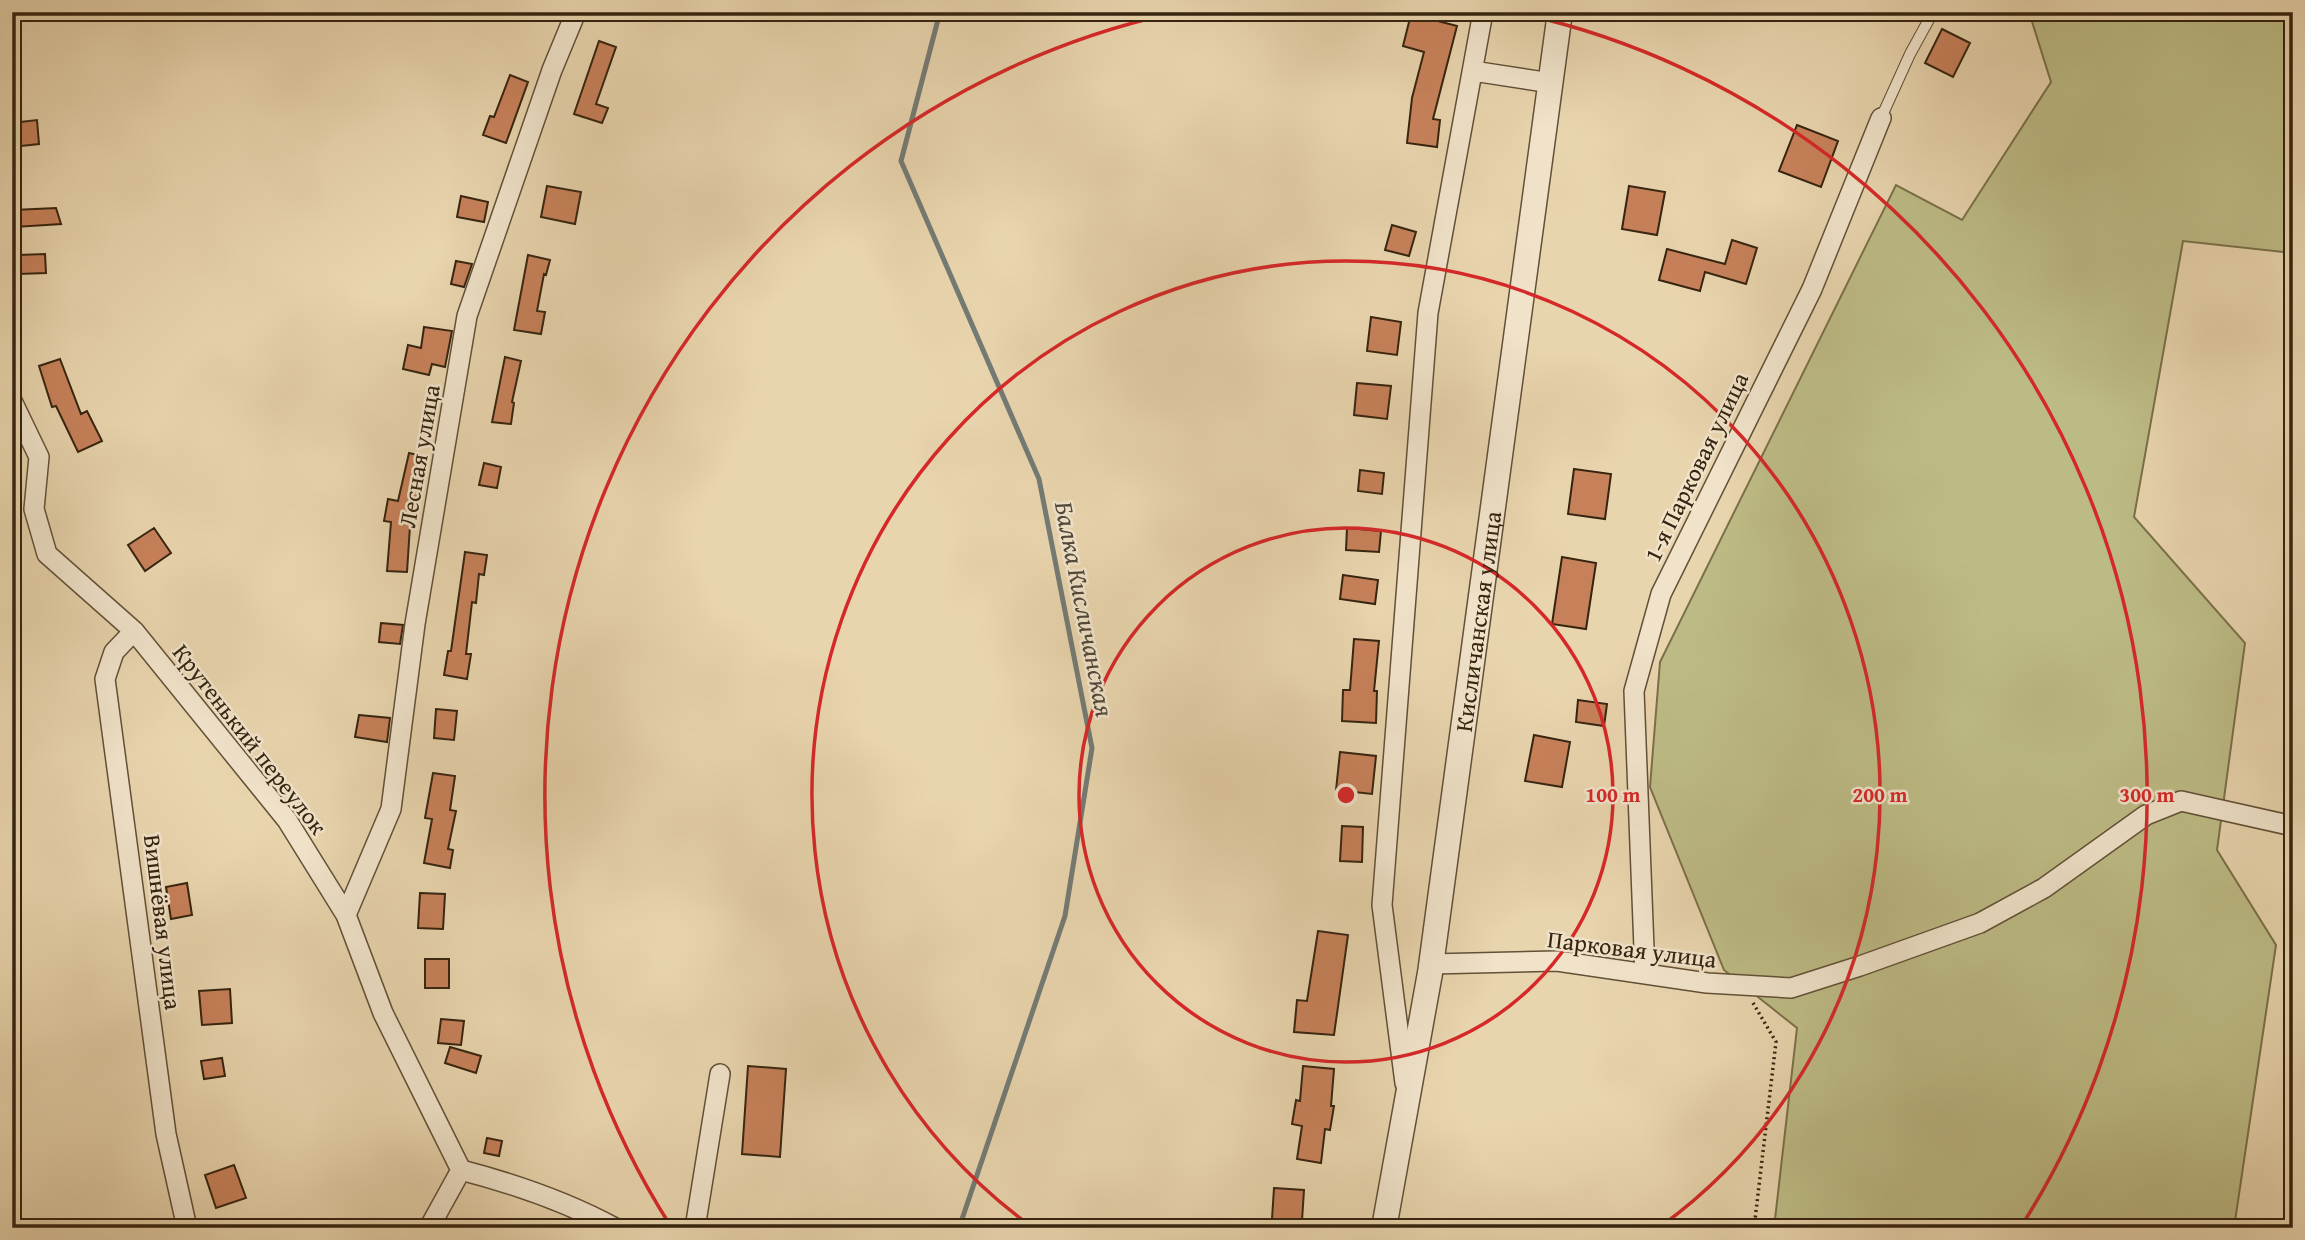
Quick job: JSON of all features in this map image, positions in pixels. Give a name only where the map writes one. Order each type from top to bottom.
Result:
[{"type":"street","name":"Лесная улица","points":[[346,915],[391,808],[415,624],[467,316],[552,71],[576,12]]},
{"type":"street","points":[[1407,1098],[1382,905],[1428,313],[1483,12]]},
{"type":"street","name":"Кисличанская улица","points":[[1384,1228],[1431,964],[1560,12]]},
{"type":"street","points":[[1473,71],[1551,83]]},
{"type":"street","name":"1-я Парковая улица","points":[[1645,974],[1634,691],[1661,594],[1812,289],[1881,118]]},
{"type":"street","name":"Крутенький переулок","points":[[12,401],[39,457],[34,509],[47,554],[134,631],[287,820],[346,915],[383,1013],[461,1170]]},
{"type":"street","name":"Вишнёвая улица","points":[[134,631],[114,652],[105,679],[166,1134],[187,1228]]},
{"type":"street","name":"Парковая улица","points":[[1431,964],[1557,961],[1707,984],[1791,988],[1980,923],[2044,888],[2146,815],[2181,801],[2293,826]]},
{"type":"street","points":[[695,1228],[720,1074]]},
{"type":"street","points":[[429,1228],[461,1170],[490,1177],[576,1207],[615,1228]]},
{"type":"lane","name":"1-я Парковая улица","points":[[1881,118],[1910,54],[1933,12]]},
{"type":"path","points":[[1744,986],[1776,1042],[1754,1228]]},
{"type":"shaded area","points":[[2029,12],[2293,12],[2293,253],[2183,241],[2134,517],[2245,643],[2217,850],[2276,945],[2234,1228],[1774,1228],[1797,1028],[1724,970],[1650,787],[1660,662],[1896,185],[1962,220],[2051,82]]},
{"type":"building","points":[[1411,14],[1457,26],[1433,119],[1440,120],[1437,147],[1407,143],[1412,98],[1424,52],[1403,46]]},
{"type":"building","points":[[1942,29],[1970,43],[1953,77],[1925,63]]},
{"type":"building","points":[[599,41],[616,47],[596,104],[608,108],[602,123],[574,114]]},
{"type":"building","points":[[510,75],[528,82],[506,143],[483,135],[490,116],[494,117]]},
{"type":"building","points":[[37,120],[39,144],[12,147],[12,123]]},
{"type":"building","points":[[1797,125],[1838,141],[1821,187],[1779,171]]},
{"type":"building","points":[[547,186],[581,192],[575,224],[541,217]]},
{"type":"building","points":[[1629,186],[1665,192],[1657,235],[1622,229]]},
{"type":"building","points":[[461,196],[488,202],[484,222],[457,217]]},
{"type":"building","points":[[56,208],[61,224],[15,227],[14,210]]},
{"type":"building","points":[[1392,225],[1416,232],[1409,256],[1385,250]]},
{"type":"building","points":[[1732,240],[1757,248],[1746,284],[1705,272],[1700,291],[1659,280],[1667,249],[1725,264]]},
{"type":"building","points":[[45,254],[46,273],[19,274],[18,255]]},
{"type":"building","points":[[528,255],[550,260],[546,275],[544,274],[537,311],[545,312],[541,334],[514,330]]},
{"type":"building","points":[[456,261],[472,264],[464,287],[451,284]]},
{"type":"building","points":[[1371,317],[1401,322],[1397,355],[1367,351]]},
{"type":"building","points":[[424,327],[452,331],[445,367],[432,364],[429,375],[403,369],[408,345],[421,348]]},
{"type":"building","points":[[505,357],[521,361],[512,402],[511,424],[492,422]]},
{"type":"building","points":[[60,359],[81,414],[87,411],[102,441],[78,452],[56,406],[52,407],[39,366]]},
{"type":"building","points":[[1357,383],[1391,386],[1387,419],[1354,415]]},
{"type":"building","points":[[409,453],[427,457],[414,527],[410,526],[407,572],[387,571],[391,522],[384,521],[388,499],[398,501]]},
{"type":"building","points":[[484,463],[501,467],[497,488],[479,485]]},
{"type":"building","points":[[1574,469],[1611,474],[1605,519],[1568,514]]},
{"type":"building","points":[[1360,470],[1384,473],[1382,494],[1358,491]]},
{"type":"building","points":[[154,528],[171,553],[145,571],[128,545]]},
{"type":"building","points":[[1347,528],[1381,531],[1379,552],[1346,550]]},
{"type":"building","points":[[465,552],[487,555],[484,575],[479,574],[476,603],[472,602],[466,654],[471,654],[467,679],[444,675],[448,651],[451,651]]},
{"type":"building","points":[[1562,557],[1596,563],[1586,629],[1552,624]]},
{"type":"building","points":[[1343,575],[1378,580],[1375,604],[1340,599]]},
{"type":"building","points":[[381,623],[403,625],[400,644],[379,642]]},
{"type":"building","points":[[1354,639],[1379,641],[1374,691],[1377,691],[1376,723],[1342,721],[1343,690],[1350,690]]},
{"type":"building","points":[[1578,700],[1607,704],[1604,726],[1576,722]]},
{"type":"building","points":[[436,709],[457,711],[454,740],[434,738]]},
{"type":"building","points":[[359,715],[390,718],[387,742],[355,737]]},
{"type":"building","points":[[1534,735],[1570,742],[1562,787],[1525,781]]},
{"type":"building","points":[[1340,752],[1376,756],[1372,794],[1336,790]]},
{"type":"building","points":[[433,773],[455,776],[450,810],[456,811],[448,849],[453,850],[450,868],[424,863],[432,819],[425,818]]},
{"type":"building","points":[[1342,826],[1363,827],[1362,862],[1340,861]]},
{"type":"building","points":[[187,883],[192,915],[171,919],[166,887]]},
{"type":"building","points":[[420,893],[445,894],[443,929],[418,928]]},
{"type":"building","points":[[1318,931],[1348,935],[1334,1035],[1294,1032],[1297,1000],[1307,1001]]},
{"type":"building","points":[[425,959],[449,959],[449,988],[425,988]]},
{"type":"building","points":[[230,989],[232,1023],[202,1025],[199,991]]},
{"type":"building","points":[[441,1019],[464,1021],[461,1045],[438,1043]]},
{"type":"building","points":[[450,1047],[481,1056],[476,1073],[445,1063]]},
{"type":"building","points":[[222,1058],[225,1076],[204,1079],[201,1061]]},
{"type":"building","points":[[748,1066],[786,1069],[780,1157],[742,1154]]},
{"type":"building","points":[[1303,1066],[1334,1069],[1331,1106],[1334,1106],[1330,1130],[1325,1129],[1321,1163],[1297,1159],[1302,1126],[1292,1124],[1296,1100],[1300,1101]]},
{"type":"building","points":[[487,1138],[502,1141],[499,1156],[484,1153]]},
{"type":"building","points":[[234,1165],[246,1198],[216,1208],[205,1175]]},
{"type":"building","points":[[1274,1188],[1304,1190],[1302,1221],[1272,1219]]},
{"type":"waterway","name":"Балка Кисличанская","points":[[940,12],[901,161],[1039,479],[1092,748],[1065,916],[959,1228]]}]
